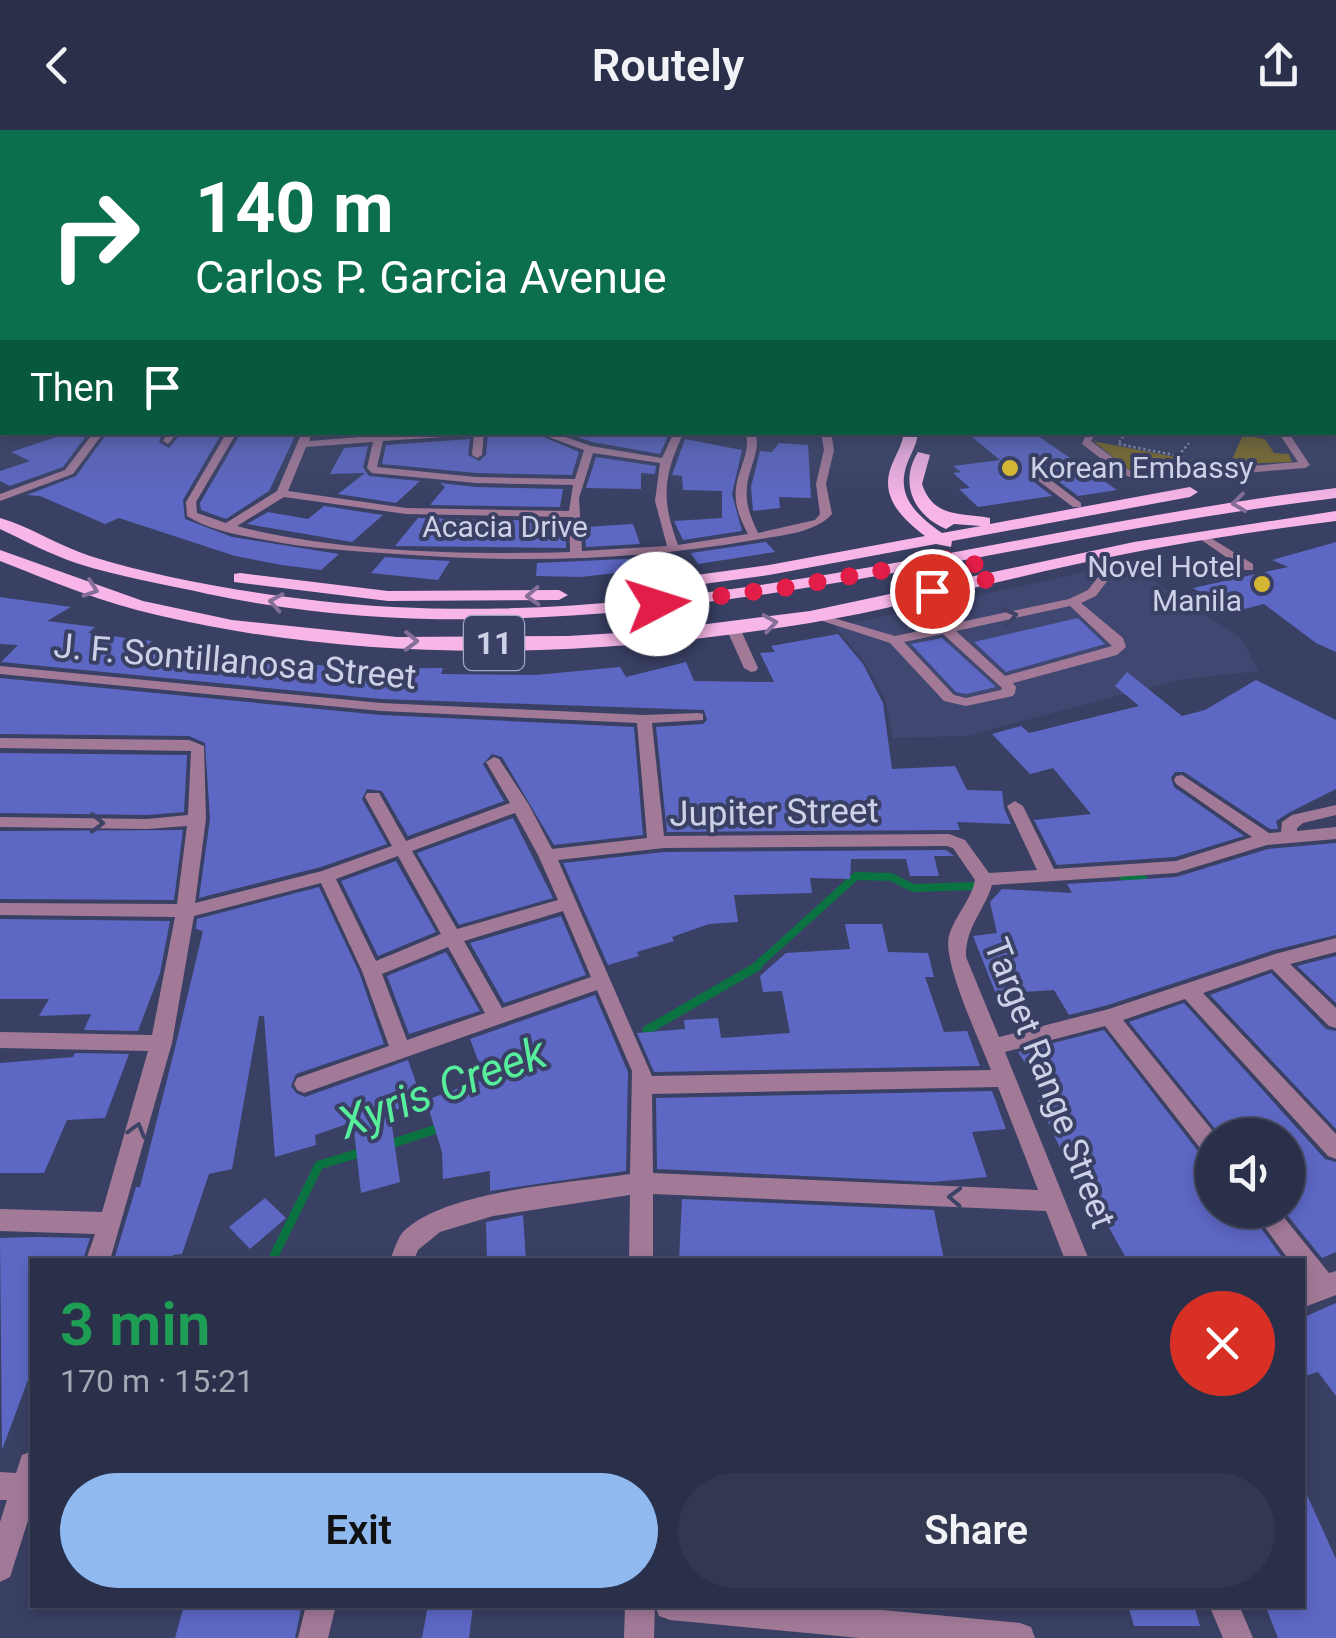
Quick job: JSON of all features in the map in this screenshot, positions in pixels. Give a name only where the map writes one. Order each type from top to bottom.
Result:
[{"type":"main road","points":[[911,435],[909,451],[896,475],[900,502],[911,517],[994,578]]},
{"type":"main road","points":[[926,435],[925,452],[912,480],[920,498],[961,535],[1016,573]]},
{"type":"main road","points":[[936,515],[973,522],[1077,505],[1336,478]]},
{"type":"main road","points":[[77,557],[298,587],[422,598],[606,592],[769,570],[1190,492]]},
{"type":"main road","name":"11","points":[[0,523],[77,557],[204,589],[293,605],[391,614],[511,615],[694,601],[985,552],[1214,506],[1336,493]]},
{"type":"main road","name":"11","points":[[0,556],[158,610],[262,630],[381,640],[523,643],[733,628],[813,616],[1101,554],[1336,516]]},
{"type":"main road","points":[[769,570],[887,540],[906,528],[911,517]]},
{"type":"street","points":[[0,498],[69,472],[97,435]]},
{"type":"street","name":"Acacia Drive","points":[[230,435],[190,508],[197,518],[228,527],[357,548],[478,556],[673,547],[754,535],[824,518],[821,484],[829,450],[826,435]]},
{"type":"street","points":[[228,527],[282,493],[305,438],[428,435]]},
{"type":"street","points":[[476,435],[477,455]]},
{"type":"street","points":[[549,435],[589,449],[665,461]]},
{"type":"street","points":[[673,547],[657,497],[665,461],[678,435]]},
{"type":"street","points":[[751,435],[754,442],[744,467],[740,497],[741,514],[754,535]]},
{"type":"street","points":[[1090,435],[1086,442],[1125,472],[1142,478],[1305,465],[1285,435]]},
{"type":"street","points":[[379,438],[372,468],[376,471],[476,480],[577,482]]},
{"type":"street","points":[[576,554],[572,514],[577,482],[589,449]]},
{"type":"street","points":[[1282,465],[1301,480]]},
{"type":"street","points":[[1036,474],[1077,505]]},
{"type":"street","points":[[282,493],[406,511],[572,514]]},
{"type":"street","points":[[1201,535],[1249,567]]},
{"type":"street","points":[[813,616],[894,640],[946,630],[1073,602],[1101,585],[1105,576],[1101,554]]},
{"type":"street","points":[[1003,681],[1119,647],[1118,641],[1073,602]]},
{"type":"street","points":[[733,628],[751,668]]},
{"type":"street","points":[[894,640],[949,698],[959,702],[1008,692],[1003,681],[946,630]]},
{"type":"street","name":"J. F. Sontillanosa Street","points":[[0,670],[381,707],[644,719],[698,717]]},
{"type":"street","points":[[644,719],[656,843]]},
{"type":"street","points":[[0,744],[196,746],[198,820],[188,911],[162,1043],[99,1258]]},
{"type":"street","points":[[494,762],[547,855],[565,904],[637,1059],[644,1085],[641,1258]]},
{"type":"street","points":[[1182,780],[1266,839]]},
{"type":"street","points":[[373,797],[496,1015]]},
{"type":"street","points":[[0,910],[188,911],[326,876],[521,805]]},
{"type":"street","points":[[1015,806],[1049,876]]},
{"type":"street","points":[[1290,836],[1288,826],[1298,819],[1336,810]]},
{"type":"street","points":[[0,822],[148,824],[198,820]]},
{"type":"street","points":[[984,879],[1176,866],[1266,839],[1336,832]]},
{"type":"street","name":"Jupiter Street","points":[[547,855],[656,843],[949,840],[959,844],[984,879]]},
{"type":"street","points":[[326,876],[371,971],[401,1052]]},
{"type":"street","name":"Target Range Street","points":[[984,879],[983,890],[954,938],[956,957],[1008,1078],[1076,1258]]},
{"type":"street","points":[[371,971],[453,936],[565,904]]},
{"type":"street","points":[[995,1046],[1110,1017],[1336,945]]},
{"type":"street","points":[[1276,961],[1336,1020]]},
{"type":"street","points":[[304,1084],[602,980]]},
{"type":"street","points":[[1190,991],[1336,1149]]},
{"type":"street","points":[[1110,1017],[1195,1124]]},
{"type":"street","points":[[0,1040],[162,1043]]},
{"type":"street","points":[[644,1085],[1008,1078]]},
{"type":"street","points":[[403,1258],[409,1242],[433,1223],[493,1205],[642,1184],[1052,1201]]},
{"type":"street","points":[[0,1220],[110,1224]]},
{"type":"street","points":[[1277,1228],[1299,1258]]},
{"type":"street","points":[[1305,1266],[1321,1288]]},
{"type":"street","points":[[0,1567],[19,1480]]},
{"type":"street","points":[[314,1638],[320,1608]]},
{"type":"street","points":[[639,1638],[640,1608]]},
{"type":"street","points":[[702,1608],[1020,1638]]},
{"type":"street","points":[[1225,1608],[1238,1638]]},
{"type":"path","points":[[1124,435],[1118,444],[1195,459]]},
{"type":"path","points":[[1178,456],[1189,442]]},
{"type":"shaded area","points":[[1243,435],[1265,439],[1274,453],[1289,454],[1292,462],[1230,464]]},
{"type":"shaded area","points":[[1093,441],[1221,466],[1142,475],[1128,469]]},
{"type":"shaded area","points":[[1126,563],[1240,637],[1259,671],[1179,680],[966,736],[893,738],[885,698],[865,663],[835,627]]},
{"type":"building","points":[[62,435],[87,435],[63,467],[10,486],[0,481],[0,471],[30,461],[11,452]]},
{"type":"building","points":[[106,435],[162,435],[159,442],[169,448],[180,435],[220,436],[183,500],[185,519],[232,537],[339,554],[321,570],[282,565],[235,556],[119,518],[105,524],[40,496],[27,495],[76,476]]},
{"type":"building","points":[[296,435],[269,491],[226,519],[201,510],[200,503],[239,436]]},
{"type":"building","points":[[488,435],[539,435],[579,452],[572,475],[476,473],[382,464],[386,445],[470,439],[468,455],[479,461],[486,455]]},
{"type":"building","points":[[572,435],[668,436],[660,454]]},
{"type":"building","points":[[970,435],[1036,435],[1117,490],[1078,496],[1042,469],[1032,468],[1030,479],[1052,496],[978,507],[959,489],[970,488],[953,473],[961,472],[953,466],[1000,460]]},
{"type":"building","points":[[685,439],[742,450],[732,494],[742,531],[683,540],[674,521],[722,518],[722,491],[683,490],[682,476],[672,475]]},
{"type":"building","points":[[779,443],[808,445],[811,498],[779,497],[780,508],[753,511],[751,487],[760,451],[772,452]]},
{"type":"building","points":[[368,446],[363,467],[369,476],[420,481],[396,503],[338,494],[365,473],[330,474],[344,448]]},
{"type":"building","points":[[596,457],[656,466],[655,474],[641,473],[641,489],[586,488]]},
{"type":"building","points":[[440,483],[563,489],[560,507],[430,505],[445,487]]},
{"type":"building","points":[[324,506],[383,515],[352,542],[247,524],[268,512],[308,519]]},
{"type":"building","points":[[418,518],[557,521],[556,529],[566,528],[566,548],[395,546]]},
{"type":"building","points":[[633,524],[640,544],[586,547],[584,527]]},
{"type":"building","points":[[766,542],[775,552],[698,564],[691,553]]},
{"type":"building","points":[[1336,542],[1336,652],[1316,643],[1264,604],[1232,612],[1193,588],[1288,567],[1272,560]]},
{"type":"building","points":[[385,557],[450,561],[438,580],[371,573]]},
{"type":"building","points":[[646,558],[650,569],[581,577],[536,576],[537,563]]},
{"type":"building","points":[[0,597],[71,607],[47,621],[95,627],[88,633],[152,641],[142,650],[164,652],[154,663],[203,666],[209,660],[230,664],[232,659],[271,660],[356,669],[443,668],[441,674],[536,675],[620,667],[626,677],[686,662],[694,681],[774,682],[760,653],[775,652],[771,646],[838,634],[863,664],[883,703],[892,769],[955,766],[967,790],[1002,791],[1011,824],[957,822],[960,830],[667,832],[656,727],[703,724],[707,720],[704,710],[381,699],[1,662],[18,645],[0,644]]},
{"type":"building","points":[[1078,618],[1105,644],[1006,672],[974,642]]},
{"type":"building","points":[[942,638],[996,687],[966,694],[956,692],[911,644]]},
{"type":"building","points":[[1127,672],[1182,716],[1205,710],[1256,680],[1336,720],[1336,789],[1290,812],[1276,821],[1278,829],[1270,829],[1184,772],[1175,772],[1171,778],[1174,787],[1244,836],[1175,857],[1057,865],[1034,820],[1091,814],[1053,768],[1030,774],[992,734],[1021,726],[1029,733],[1139,706],[1115,686]]},
{"type":"building","points":[[0,678],[381,715],[634,727],[643,835],[554,845],[502,757],[492,754],[483,764],[504,801],[408,836],[382,791],[367,789],[362,799],[387,844],[321,867],[199,898],[210,819],[205,743],[189,736],[0,734]]},
{"type":"building","points":[[0,753],[187,755],[184,812],[0,813]]},
{"type":"building","points":[[513,818],[553,898],[459,925],[417,853]]},
{"type":"building","points":[[183,830],[174,900],[0,899],[0,831]]},
{"type":"building","points":[[1336,843],[1336,935],[1274,950],[1069,1015],[1054,990],[996,994],[973,936],[997,933],[990,902],[1002,889],[1072,893],[1067,884],[1176,877],[1268,849]]},
{"type":"building","points":[[946,850],[954,856],[934,856],[939,876],[910,876],[906,859],[851,859],[850,879],[810,878],[812,893],[734,895],[738,922],[709,924],[672,937],[674,941],[637,952],[639,956],[608,965],[563,863],[664,852]]},
{"type":"building","points":[[396,861],[436,932],[378,956],[341,881]]},
{"type":"building","points":[[319,887],[359,972],[384,1044],[296,1074],[291,1086],[305,1097],[408,1060],[422,1100],[390,1112],[400,1182],[361,1193],[353,1122],[315,1135],[316,1145],[275,1157],[264,1016],[259,1016],[232,1169],[209,1174],[182,1254],[172,1258],[115,1258],[136,1187],[140,1187],[176,1044],[203,931],[196,929],[197,919]]},
{"type":"building","points":[[561,916],[586,975],[504,1003],[470,943]]},
{"type":"building","points":[[0,919],[170,921],[160,973],[138,1031],[84,1030],[91,1014],[39,1016],[49,999],[0,999]]},
{"type":"building","points":[[845,924],[882,924],[888,952],[928,953],[934,977],[925,977],[944,1032],[967,1031],[980,1066],[654,1072],[637,1033],[685,1029],[684,1020],[718,1018],[721,1038],[790,1033],[782,991],[763,992],[760,976],[786,953],[850,949]]},
{"type":"building","points":[[446,952],[480,1011],[409,1034],[387,976]]},
{"type":"building","points":[[1336,956],[1336,1003],[1297,966]]},
{"type":"building","points":[[1271,973],[1326,1029],[1336,1031],[1336,1129],[1210,995]]},
{"type":"building","points":[[595,995],[628,1072],[626,1171],[490,1191],[490,1171],[443,1179],[442,1152],[426,1100],[485,1079],[470,1039]]},
{"type":"building","points":[[1184,1003],[1288,1118],[1206,1118],[1129,1022]]},
{"type":"building","points":[[1104,1030],[1195,1147],[1195,1228],[1261,1228],[1283,1258],[1126,1258],[1091,1195],[1085,1196],[1060,1148],[1038,1100],[1048,1099],[1018,1052]]},
{"type":"building","points":[[75,1053],[129,1054],[105,1118],[67,1120],[44,1173],[0,1173],[0,1063],[73,1057]]},
{"type":"building","points":[[992,1091],[1006,1129],[972,1132],[987,1177],[933,1182],[657,1169],[656,1098]]},
{"type":"building","points":[[1305,1137],[1325,1159],[1336,1162],[1336,1252],[1322,1258],[1298,1228],[1305,1228]]},
{"type":"building","points":[[265,1198],[286,1218],[250,1249],[229,1227]]},
{"type":"building","points":[[682,1199],[934,1210],[944,1258],[679,1258]]},
{"type":"building","points":[[523,1215],[526,1258],[487,1258],[486,1222]]},
{"type":"building","points":[[0,1238],[90,1238],[84,1258],[30,1258],[30,1374],[2,1450]]},
{"type":"building","points":[[1336,1303],[1336,1396],[1318,1372],[1305,1376],[1305,1317]]},
{"type":"building","points":[[1305,1491],[1336,1559],[1336,1638],[1278,1638],[1266,1608],[1305,1608]]},
{"type":"building","points":[[183,1608],[301,1609],[295,1638],[175,1638]]},
{"type":"building","points":[[427,1608],[473,1608],[469,1638],[422,1638]]},
{"type":"building","points":[[1129,1608],[1195,1608],[1200,1626],[1134,1626]]},
{"type":"waterway","name":"Xyris Creek","points":[[754,968],[856,876],[891,877],[913,888],[975,886]]},
{"type":"waterway","name":"Xyris Creek","points":[[1123,876],[1140,876],[1149,886]]},
{"type":"waterway","name":"Xyris Creek","points":[[647,1030],[758,966]]},
{"type":"waterway","name":"Xyris Creek","points":[[384,1146],[443,1127]]},
{"type":"waterway","name":"Xyris Creek","points":[[273,1258],[319,1165],[366,1151]]},
{"type":"place","name":"Korean Embassy","points":[[1010,468]]},
{"type":"place","name":"Novel Hotel Manila","points":[[1262,584]]},
{"type":"route","points":[[657,604],[790,587],[963,556],[994,578],[932,591]]}]
